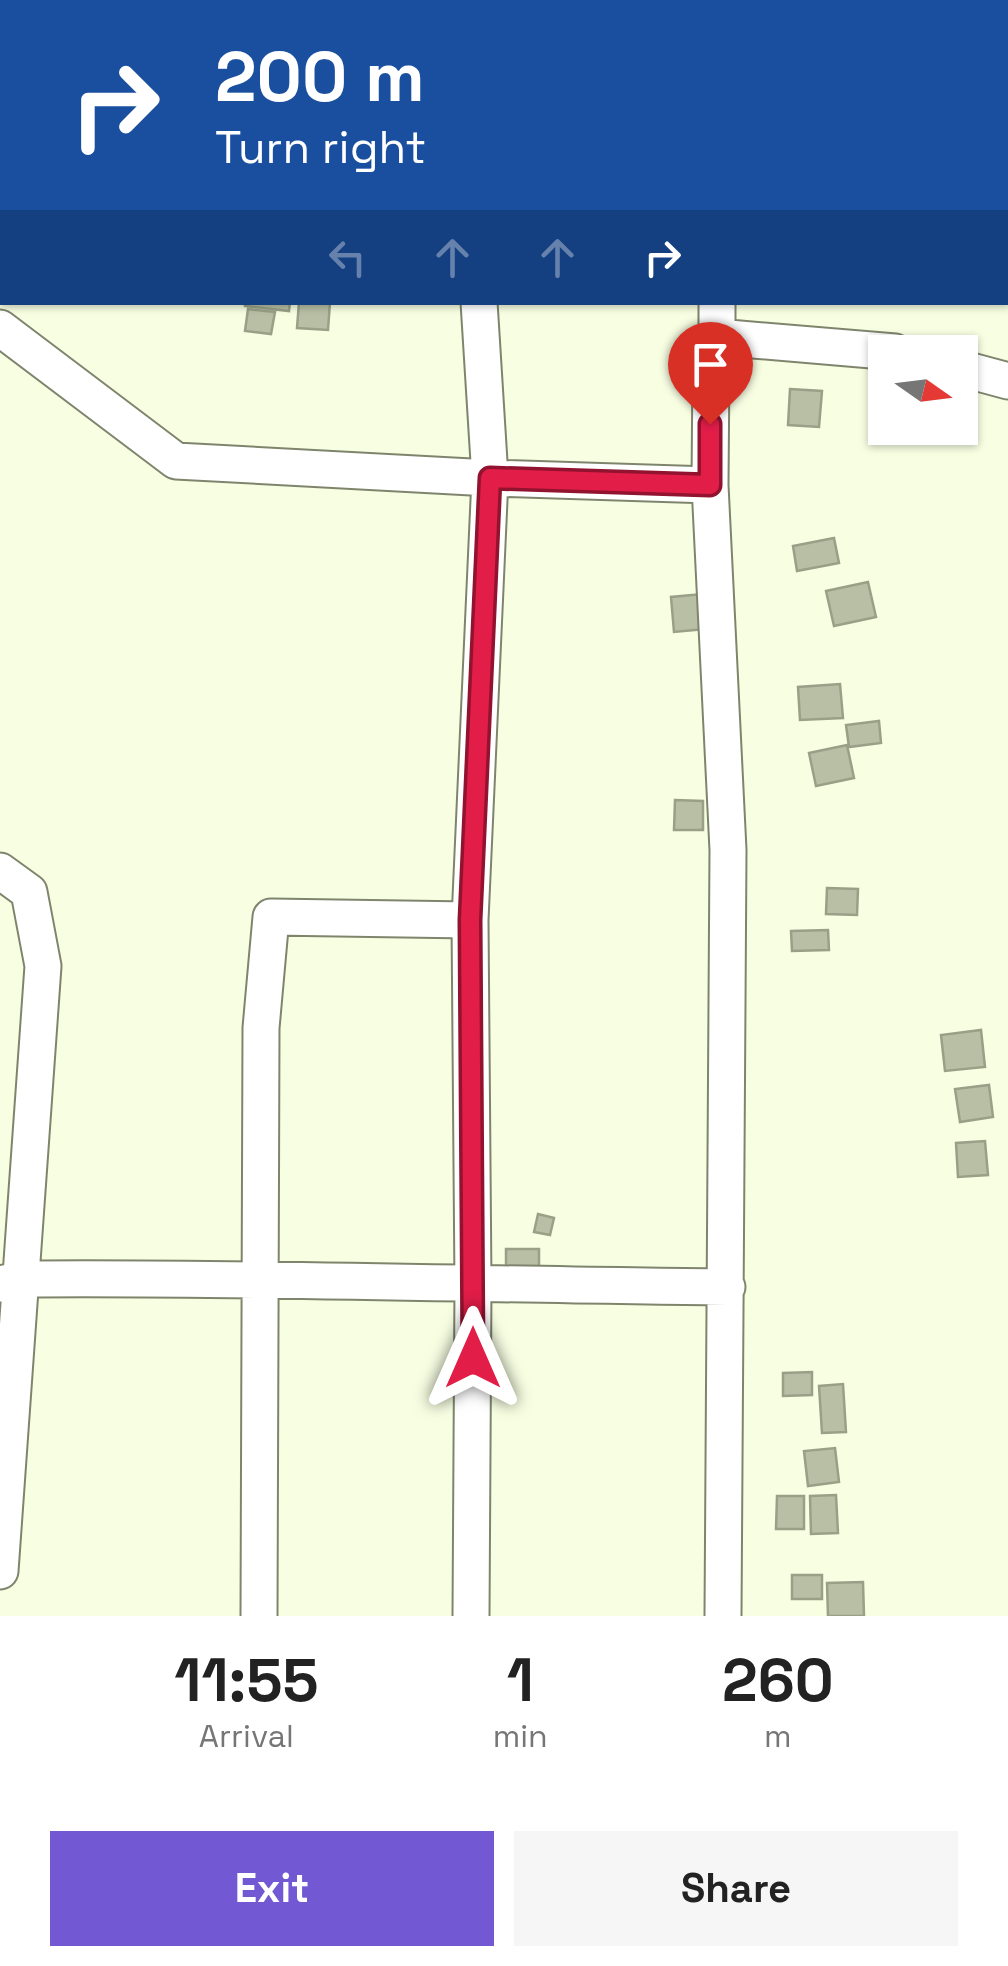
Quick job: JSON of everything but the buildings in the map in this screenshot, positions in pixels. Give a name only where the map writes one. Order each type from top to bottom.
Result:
[{"type":"street","points":[[471,1616],[470,920],[490,478],[478,305]]},
{"type":"street","points":[[723,1616],[728,850],[710,485],[710,363],[717,320],[868,347]]},
{"type":"street","points":[[0,328],[176,461],[710,485]]},
{"type":"street","points":[[978,373],[1008,381]]},
{"type":"street","points":[[0,871],[28,892],[43,966],[11,1281],[0,1570]]},
{"type":"street","points":[[259,1616],[262,1028],[272,916],[470,920]]},
{"type":"street","points":[[11,1281],[262,1278],[727,1287]]},
{"type":"route","points":[[473,1358],[470,920],[490,478],[710,485],[710,424]]}]
